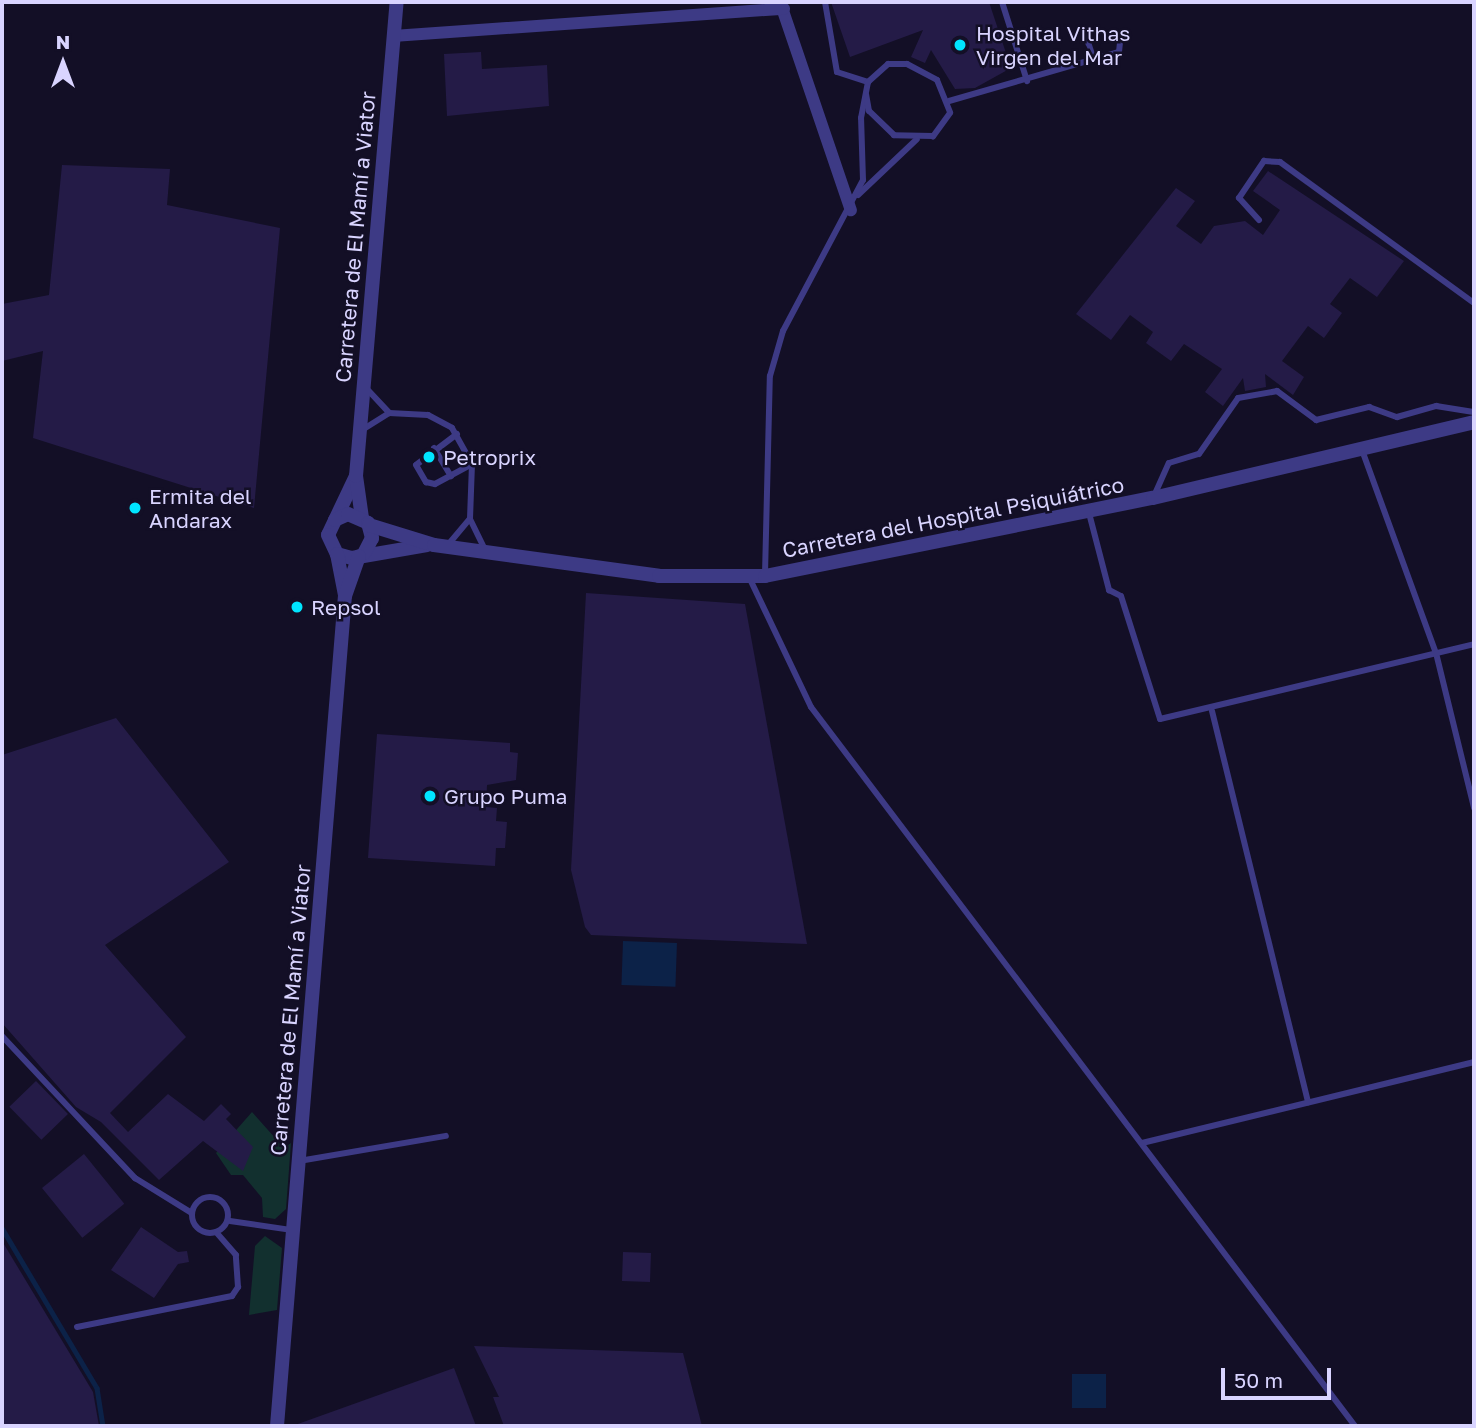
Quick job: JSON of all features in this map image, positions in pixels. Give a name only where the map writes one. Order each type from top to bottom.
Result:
[{"type":"street","name":"Carretera de El Mamí a Viator","points":[[356,476],[397,2]]},
{"type":"street","points":[[393,36],[782,6],[853,204]]},
{"type":"street","name":"Carretera del Hospital Psiquiátrico","points":[[440,545],[659,576],[765,576],[1153,498],[1474,422]]},
{"type":"street","points":[[345,596],[337,554],[328,535],[356,476]]},
{"type":"street","points":[[345,596],[362,554],[366,522],[356,476]]},
{"type":"street","points":[[335,520],[348,514],[440,545]]},
{"type":"street","points":[[337,554],[362,554],[440,545]]},
{"type":"street","name":"Carretera de El Mamí a Viator","points":[[277,1426],[345,596]]},
{"type":"lane","points":[[825,2],[837,72],[868,82]]},
{"type":"lane","points":[[1002,2],[1027,81]]},
{"type":"lane","points":[[949,100],[1027,81],[1119,52],[1121,33]]},
{"type":"lane","points":[[1086,36],[1094,61]]},
{"type":"lane","points":[[765,576],[770,376],[783,331],[853,204],[866,164],[861,118],[868,82],[888,64],[907,64],[937,80],[949,100],[950,113],[939,129],[917,139],[853,204]]},
{"type":"lane","points":[[866,94],[879,125],[917,139]]},
{"type":"lane","points":[[1259,220],[1239,198],[1264,161],[1280,162],[1474,303]]},
{"type":"lane","points":[[363,385],[389,413]]},
{"type":"lane","points":[[1153,498],[1169,463],[1199,454],[1238,398],[1277,391],[1316,420],[1369,407],[1397,416],[1436,406],[1474,412]]},
{"type":"lane","points":[[359,432],[389,413],[440,418],[457,434],[472,464],[470,519],[486,552]]},
{"type":"lane","points":[[457,434],[434,448],[416,465],[426,482],[451,476],[472,464]]},
{"type":"lane","points":[[434,448],[451,476]]},
{"type":"lane","points":[[1362,450],[1436,653],[1474,808]]},
{"type":"lane","points":[[1088,511],[1108,590],[1121,596],[1160,719],[1212,711],[1474,644]]},
{"type":"lane","points":[[440,545],[470,519]]},
{"type":"lane","points":[[749,577],[811,707],[1034,1010],[1142,1143],[1355,1426]]},
{"type":"lane","points":[[1212,711],[1308,1102]]},
{"type":"lane","points":[[2,1036],[135,1178],[190,1212],[202,1230],[216,1232],[236,1255],[239,1287],[232,1296],[76,1327]]},
{"type":"lane","points":[[1142,1143],[1474,1062]]},
{"type":"lane","points":[[299,1161],[446,1136]]},
{"type":"lane","points":[[190,1212],[202,1198],[218,1201],[230,1221]]},
{"type":"lane","points":[[216,1232],[230,1221],[294,1230]]},
{"type":"green space","points":[[252,1112],[284,1148],[291,1143],[286,1209],[275,1219],[263,1217],[262,1198],[243,1175],[231,1175],[216,1153]]},
{"type":"green space","points":[[265,1236],[282,1248],[277,1310],[249,1315],[255,1246]]},
{"type":"water","points":[[623,941],[677,943],[675,987],[621,985]]},
{"type":"water","points":[[1072,1374],[1106,1374],[1106,1408],[1072,1408]]},
{"type":"building","name":"Hospital Vithas Virgen del Mar","points":[[831,2],[989,2],[1011,68],[975,88],[955,89],[931,50],[925,63],[911,57],[923,30],[850,57]]},
{"type":"building","points":[[481,52],[482,69],[547,65],[549,106],[447,116],[444,54]]},
{"type":"building","points":[[62,165],[170,169],[167,205],[280,228],[254,508],[33,438],[43,351],[2,361],[2,304],[49,295]]},
{"type":"building","points":[[1268,171],[1404,261],[1377,297],[1350,278],[1330,304],[1342,313],[1324,338],[1308,326],[1282,361],[1304,377],[1293,395],[1265,374],[1266,387],[1245,391],[1243,378],[1223,406],[1205,392],[1222,369],[1184,344],[1171,361],[1146,343],[1153,332],[1130,315],[1111,340],[1076,314],[1176,188],[1195,201],[1176,226],[1201,244],[1214,226],[1245,221],[1263,235],[1280,210],[1253,191]]},
{"type":"building","points":[[586,593],[745,604],[807,944],[591,935],[585,927],[571,870]]},
{"type":"building","points":[[116,718],[229,862],[105,945],[186,1037],[110,1113],[128,1132],[168,1094],[204,1121],[221,1104],[231,1114],[226,1119],[253,1147],[243,1171],[203,1141],[159,1180],[101,1122],[76,1107],[2,1023],[2,755]]},
{"type":"building","name":"Grupo Puma","points":[[377,734],[510,743],[510,752],[518,753],[516,780],[487,785],[486,807],[497,808],[496,821],[507,822],[505,848],[496,848],[495,866],[368,858]]},
{"type":"building","points":[[36,1081],[68,1114],[41,1140],[9,1107]]},
{"type":"building","points":[[84,1154],[124,1204],[82,1238],[42,1188]]},
{"type":"building","points":[[141,1227],[178,1252],[187,1251],[189,1262],[178,1264],[154,1298],[111,1270]]},
{"type":"building","points":[[2,1241],[93,1392],[99,1426],[2,1426]]},
{"type":"building","points":[[623,1252],[651,1253],[650,1282],[622,1281]]},
{"type":"building","points":[[474,1346],[683,1353],[702,1426],[504,1426],[493,1397],[499,1397]]},
{"type":"building","points":[[454,1368],[476,1426],[295,1426],[295,1425]]},
{"type":"waterway","points":[[2,1228],[97,1388],[103,1426]]},
{"type":"place","name":"Hospital Vithas Virgen del Mar","points":[[960,45]]},
{"type":"place","name":"Petroprix","points":[[429,457]]},
{"type":"place","name":"Ermita del Andarax","points":[[135,508]]},
{"type":"place","name":"Repsol","points":[[297,607]]},
{"type":"place","name":"Grupo Puma","points":[[430,796]]}]
